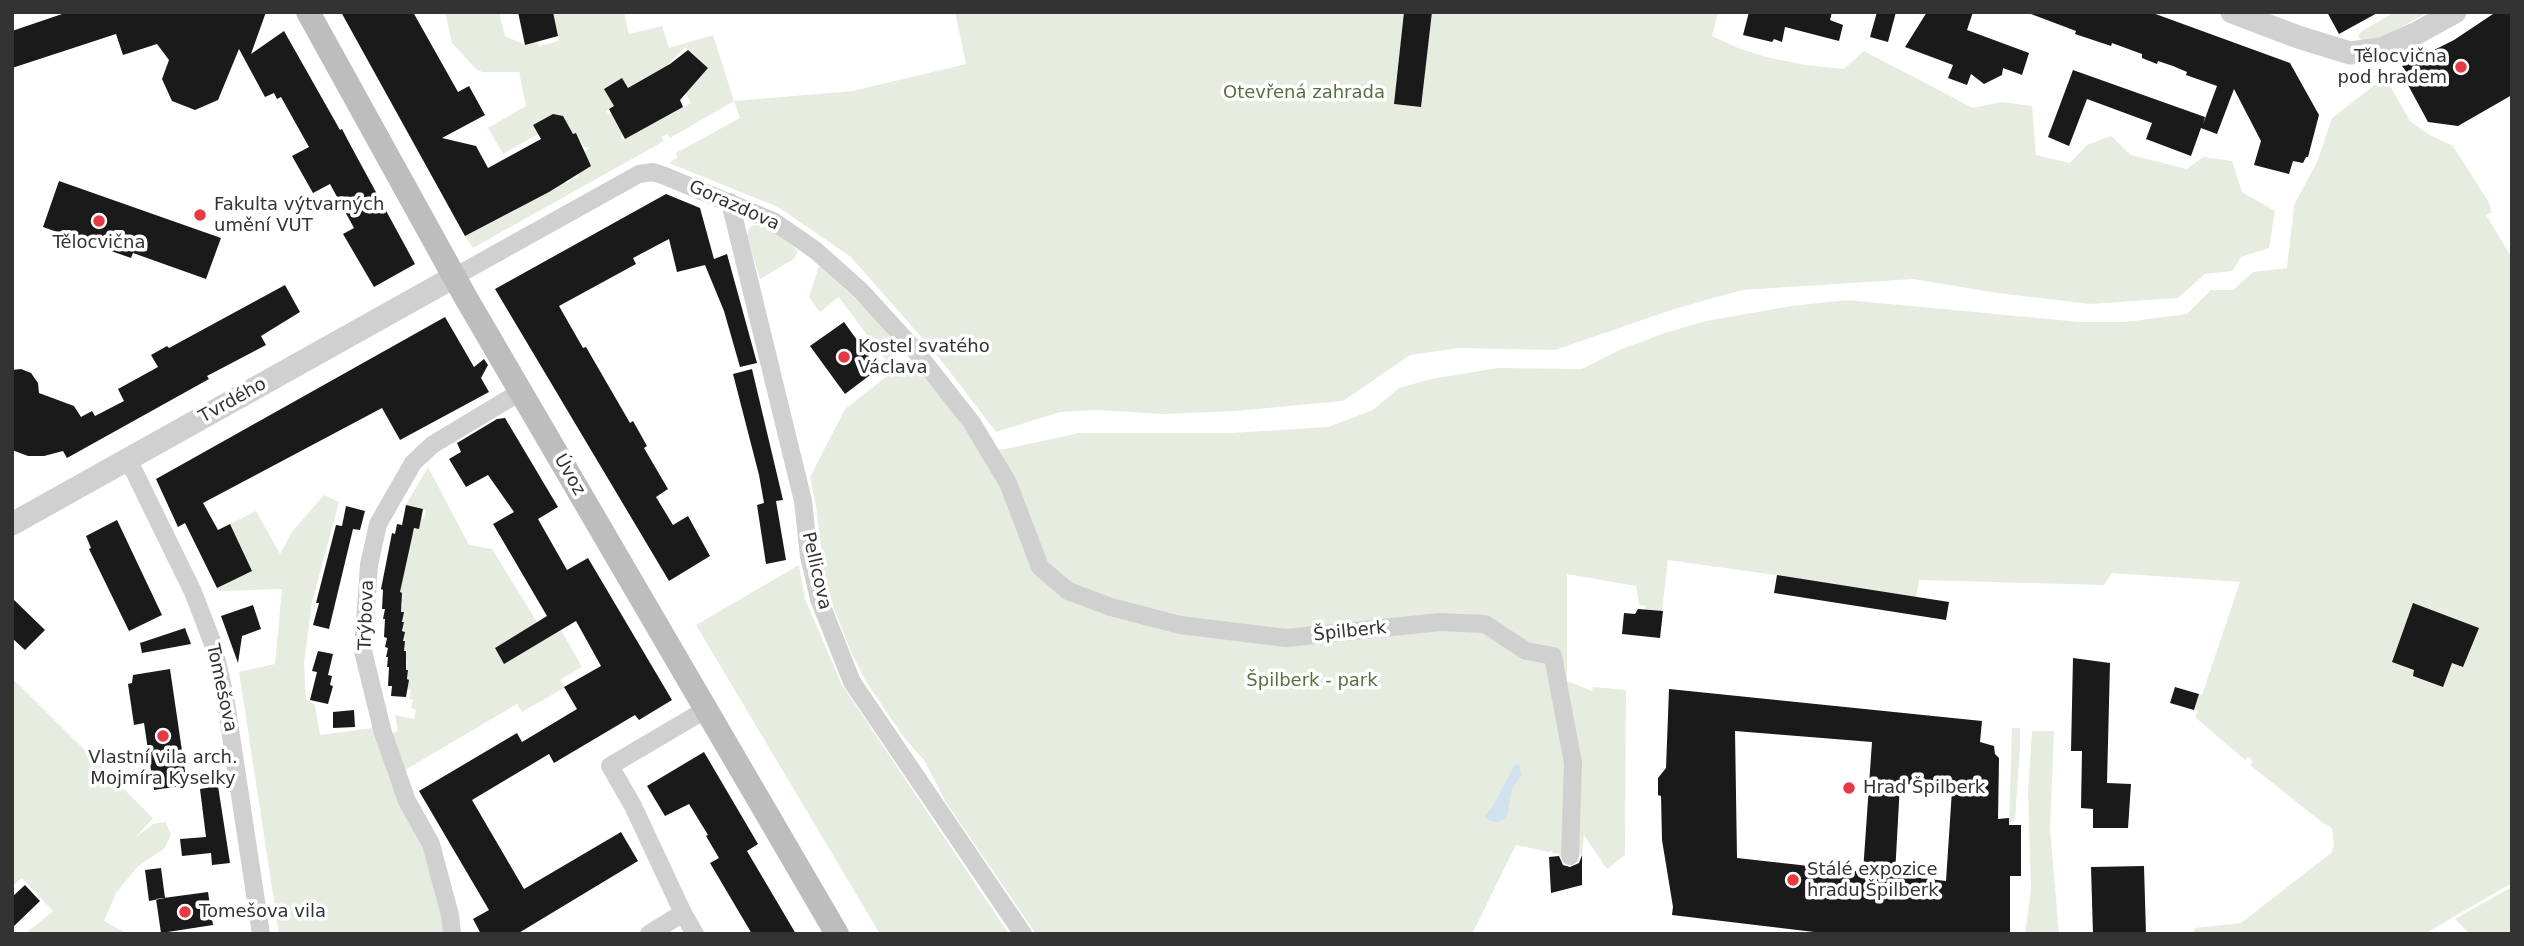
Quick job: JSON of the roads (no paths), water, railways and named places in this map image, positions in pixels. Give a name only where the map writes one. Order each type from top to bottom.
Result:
[{"type":"main road","name":"Úvoz","points":[[308,12],[454,277],[837,934]]},
{"type":"street","points":[[2232,12],[2350,53],[2381,49],[2455,12]]},
{"type":"street","name":"Gorazdova","points":[[454,277],[639,174],[653,172],[774,220],[815,250],[861,291],[899,332],[972,423],[1008,483]]},
{"type":"street","name":"Pellicova","points":[[730,202],[803,502],[819,599],[852,682],[1023,934]]},
{"type":"street","name":"Tvrdého","points":[[16,517],[128,459],[454,277]]},
{"type":"street","name":"Trýbova","points":[[452,934],[450,915],[432,844],[407,801],[383,733],[363,651],[369,565],[379,524],[413,463],[432,445],[520,392]]},
{"type":"street","name":"Tomešova","points":[[128,459],[193,593],[214,644],[225,696],[261,934]]},
{"type":"street","name":"Špilberk","points":[[1008,483],[1040,567],[1068,591],[1111,607],[1180,625],[1286,638],[1440,622],[1485,624],[1526,651],[1553,656],[1573,763],[1570,856]]},
{"type":"street","points":[[695,934],[633,806],[610,766],[705,710]]},
{"type":"street","points":[[649,934],[683,913]]},
{"type":"water","points":[[1515,764],[1519,765],[1522,774],[1512,789],[1505,819],[1490,821],[1484,817],[1492,808]]},
{"type":"place","name":"Tělocvična pod hradem","points":[[2461,67]]},
{"type":"place","name":"Fakulta výtvarných umění VUT","points":[[200,215]]},
{"type":"place","name":"Tělocvična","points":[[99,221]]},
{"type":"place","name":"Kostel svatého Václava","points":[[844,357]]},
{"type":"place","name":"Vlastní vila arch. Mojmíra Kyselky","points":[[163,736]]},
{"type":"place","name":"Hrad Špilberk","points":[[1849,788]]},
{"type":"place","name":"Stálé expozice hradu Špilberk","points":[[1793,880]]},
{"type":"place","name":"Tomešova vila","points":[[185,912]]},
{"type":"park label","name":"Otevřená zahrada","points":[[1304,93]]},
{"type":"park label","name":"Špilberk - park","points":[[1312,681]]}]
